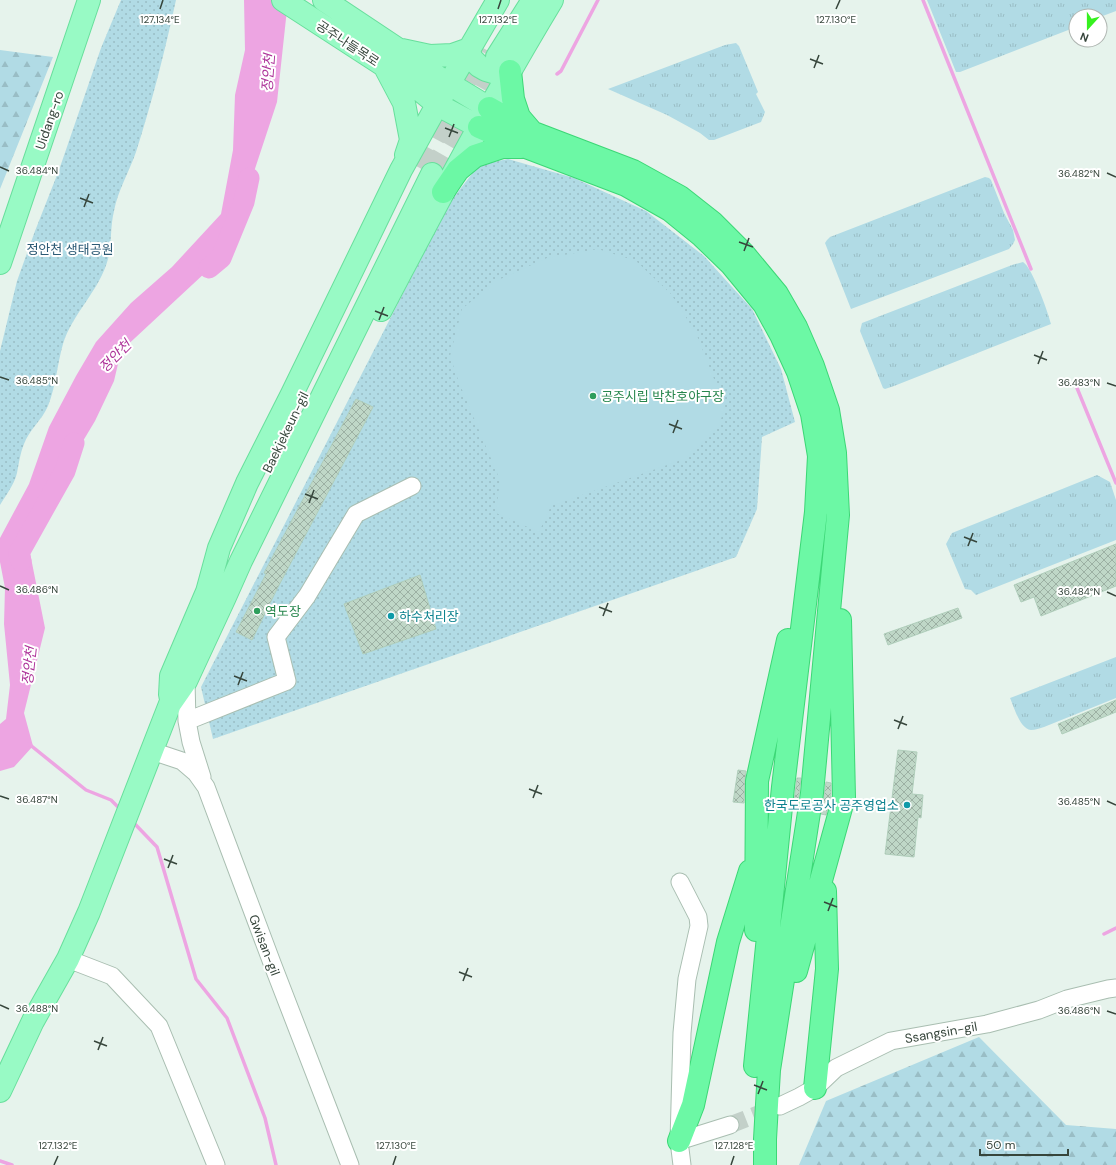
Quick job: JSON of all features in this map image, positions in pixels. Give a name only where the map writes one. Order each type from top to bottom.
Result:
[{"type":"highway","points":[[490,56],[513,99],[528,140]]},
{"type":"highway","points":[[484,117],[528,140],[626,185],[670,210],[702,236],[731,264],[764,304],[781,334],[798,372],[812,414],[819,456],[816,512],[783,788],[762,1070]]},
{"type":"highway","points":[[424,176],[458,170],[475,156],[502,146],[528,140],[633,171],[680,197],[713,223],[743,253],[777,294],[796,327],[813,366],[828,410],[835,453],[838,515],[844,797],[753,1104],[753,1165]]},
{"type":"highway","points":[[765,1165],[757,849],[757,781],[816,512]]},
{"type":"highway","points":[[762,1070],[812,792],[838,515]]},
{"type":"highway","points":[[679,1140],[693,1105],[728,942],[757,849]]},
{"type":"highway","points":[[815,1088],[827,969],[824,868]]},
{"type":"main road","name":"Uidang-ro","points":[[0,263],[89,0]]},
{"type":"main road","name":"공주나들목로","points":[[284,0],[384,66],[418,78]]},
{"type":"main road","name":"공주나들목로","points":[[324,0],[399,50],[418,78]]},
{"type":"main road","points":[[424,176],[484,117],[490,56],[498,0]]},
{"type":"main road","points":[[490,56],[514,0]]},
{"type":"main road","points":[[490,56],[533,0]]},
{"type":"main road","points":[[216,595],[275,521],[329,411],[424,176],[438,105],[449,84],[490,56],[552,0]]},
{"type":"main road","points":[[424,176],[411,140],[418,78],[452,55],[490,56]]},
{"type":"main road","points":[[418,78],[449,84],[484,117]]},
{"type":"main road","points":[[418,78],[438,105],[484,117]]},
{"type":"main road","name":"Baekjekeun-gil","points":[[68,959],[89,912],[170,704],[186,681],[216,595],[225,551],[424,176]]},
{"type":"main road","name":"Baekjekeun-gil","points":[[170,704],[171,676],[216,595]]},
{"type":"main road","points":[[0,1091],[33,1021],[68,959]]},
{"type":"street","points":[[187,721],[287,682],[276,637],[306,596],[356,514],[412,486]]},
{"type":"street","points":[[186,681],[187,721],[196,760],[206,787]]},
{"type":"street","name":"Gwisan-gil","points":[[152,751],[182,761],[196,773],[206,787],[350,1165]]},
{"type":"street","points":[[680,882],[698,917],[699,926],[687,979],[682,1033],[679,1140],[682,1165]]},
{"type":"street","points":[[68,959],[112,976],[159,1026],[216,1165]]},
{"type":"street","name":"Ssangsin-gil","points":[[780,1106],[815,1088],[836,1068],[892,1041],[987,1024],[1039,1010],[1066,999],[1116,988]]},
{"type":"street","points":[[679,1140],[730,1125]]},
{"type":"green space","name":"정안천 생태공원","points":[[121,0],[176,0],[163,57],[136,152],[116,203],[108,259],[93,292],[67,333],[48,406],[26,439],[16,477],[10,490],[0,505],[0,351],[17,281],[59,170],[101,48]]},
{"type":"green space","points":[[927,0],[1116,0],[1116,11],[1108,14],[1108,8],[1068,8],[1068,30],[960,72],[956,72]]},
{"type":"green space","points":[[736,43],[739,46],[758,92],[756,94],[765,112],[761,122],[714,140],[709,140],[700,133],[667,115],[608,89],[725,45]]},
{"type":"green space","points":[[0,50],[53,57],[0,189]]},
{"type":"green space","points":[[508,159],[574,178],[646,211],[704,256],[752,309],[781,369],[795,422],[762,437],[757,509],[736,557],[213,739],[201,687],[450,202],[479,165]]},
{"type":"green space","points":[[985,177],[991,180],[1004,213],[1013,230],[1015,240],[1009,249],[851,309],[825,243],[830,237]]},
{"type":"green space","name":"공주시립 박찬호야구장","points":[[598,249],[636,261],[671,294],[696,333],[725,407],[718,428],[684,459],[551,506],[539,532],[496,513],[500,480],[460,385],[450,356],[462,309],[496,281],[547,258]]},
{"type":"green space","points":[[1023,262],[1031,272],[1051,324],[894,386],[885,389],[883,388],[860,331],[862,323]]},
{"type":"green space","points":[[1097,475],[1110,482],[1116,500],[1116,540],[976,595],[971,590],[965,589],[946,544],[952,533]]},
{"type":"green space","points":[[1116,657],[1116,698],[1044,727],[1031,730],[1027,729],[1021,722],[1010,698]]},
{"type":"green space","points":[[979,1037],[1066,1125],[1116,1129],[1116,1165],[799,1165],[826,1101]]},
{"type":"water","points":[[244,0],[288,0],[277,102],[244,202],[221,258],[121,351],[114,381],[95,421],[27,538],[45,628],[24,713],[33,746],[14,767],[0,771],[0,724],[6,719],[10,685],[4,624],[5,588],[0,562],[0,538],[29,484],[49,427],[96,342],[131,303],[172,267],[221,214],[233,150],[235,95],[245,50]]},
{"type":"building","points":[[356,399],[373,407],[277,589],[252,640],[236,632],[266,574],[264,573]]},
{"type":"building","points":[[1116,544],[1116,586],[1041,616],[1034,597],[1021,602],[1014,585]]},
{"type":"building","name":"하수처리장","points":[[420,575],[436,629],[363,654],[344,604]]},
{"type":"building","points":[[958,608],[962,618],[888,645],[884,634]]},
{"type":"building","points":[[1116,700],[1116,712],[1062,734],[1058,724]]},
{"type":"building","name":"한국도로공사 공주영업소","points":[[898,750],[917,752],[912,794],[923,795],[921,818],[918,817],[914,857],[885,854]]},
{"type":"building","points":[[738,770],[746,771],[744,803],[733,802]]},
{"type":"building","points":[[797,778],[801,778],[797,810],[793,810]]},
{"type":"building","points":[[826,782],[831,783],[831,795],[826,815],[821,814]]},
{"type":"waterway","points":[[557,74],[561,71],[598,0]]},
{"type":"waterway","points":[[923,0],[1031,269]]},
{"type":"waterway","name":"정안천","points":[[209,268],[221,258],[244,202],[249,178]]},
{"type":"waterway","points":[[1077,388],[1116,483]]},
{"type":"waterway","name":"정안천","points":[[21,561],[19,553],[65,471],[74,443]]},
{"type":"waterway","points":[[29,744],[86,790],[111,800],[121,810]]},
{"type":"waterway","points":[[132,821],[157,847],[196,979],[227,1018],[265,1118],[276,1165]]},
{"type":"waterway","points":[[1104,934],[1116,928]]},
{"type":"waterway","points":[[0,1161],[12,1165]]},
{"type":"tunnel","points":[[418,167],[483,48]]},
{"type":"tunnel","points":[[432,174],[497,57]]},
{"type":"tunnel","points":[[730,1125],[776,1107]]},
{"type":"place","name":"공주시립 박찬호야구장","points":[[593,396]]},
{"type":"place","name":"역도장","points":[[257,611]]},
{"type":"place","name":"하수처리장","points":[[391,616]]},
{"type":"place","name":"한국도로공사 공주영업소","points":[[907,805]]}]
